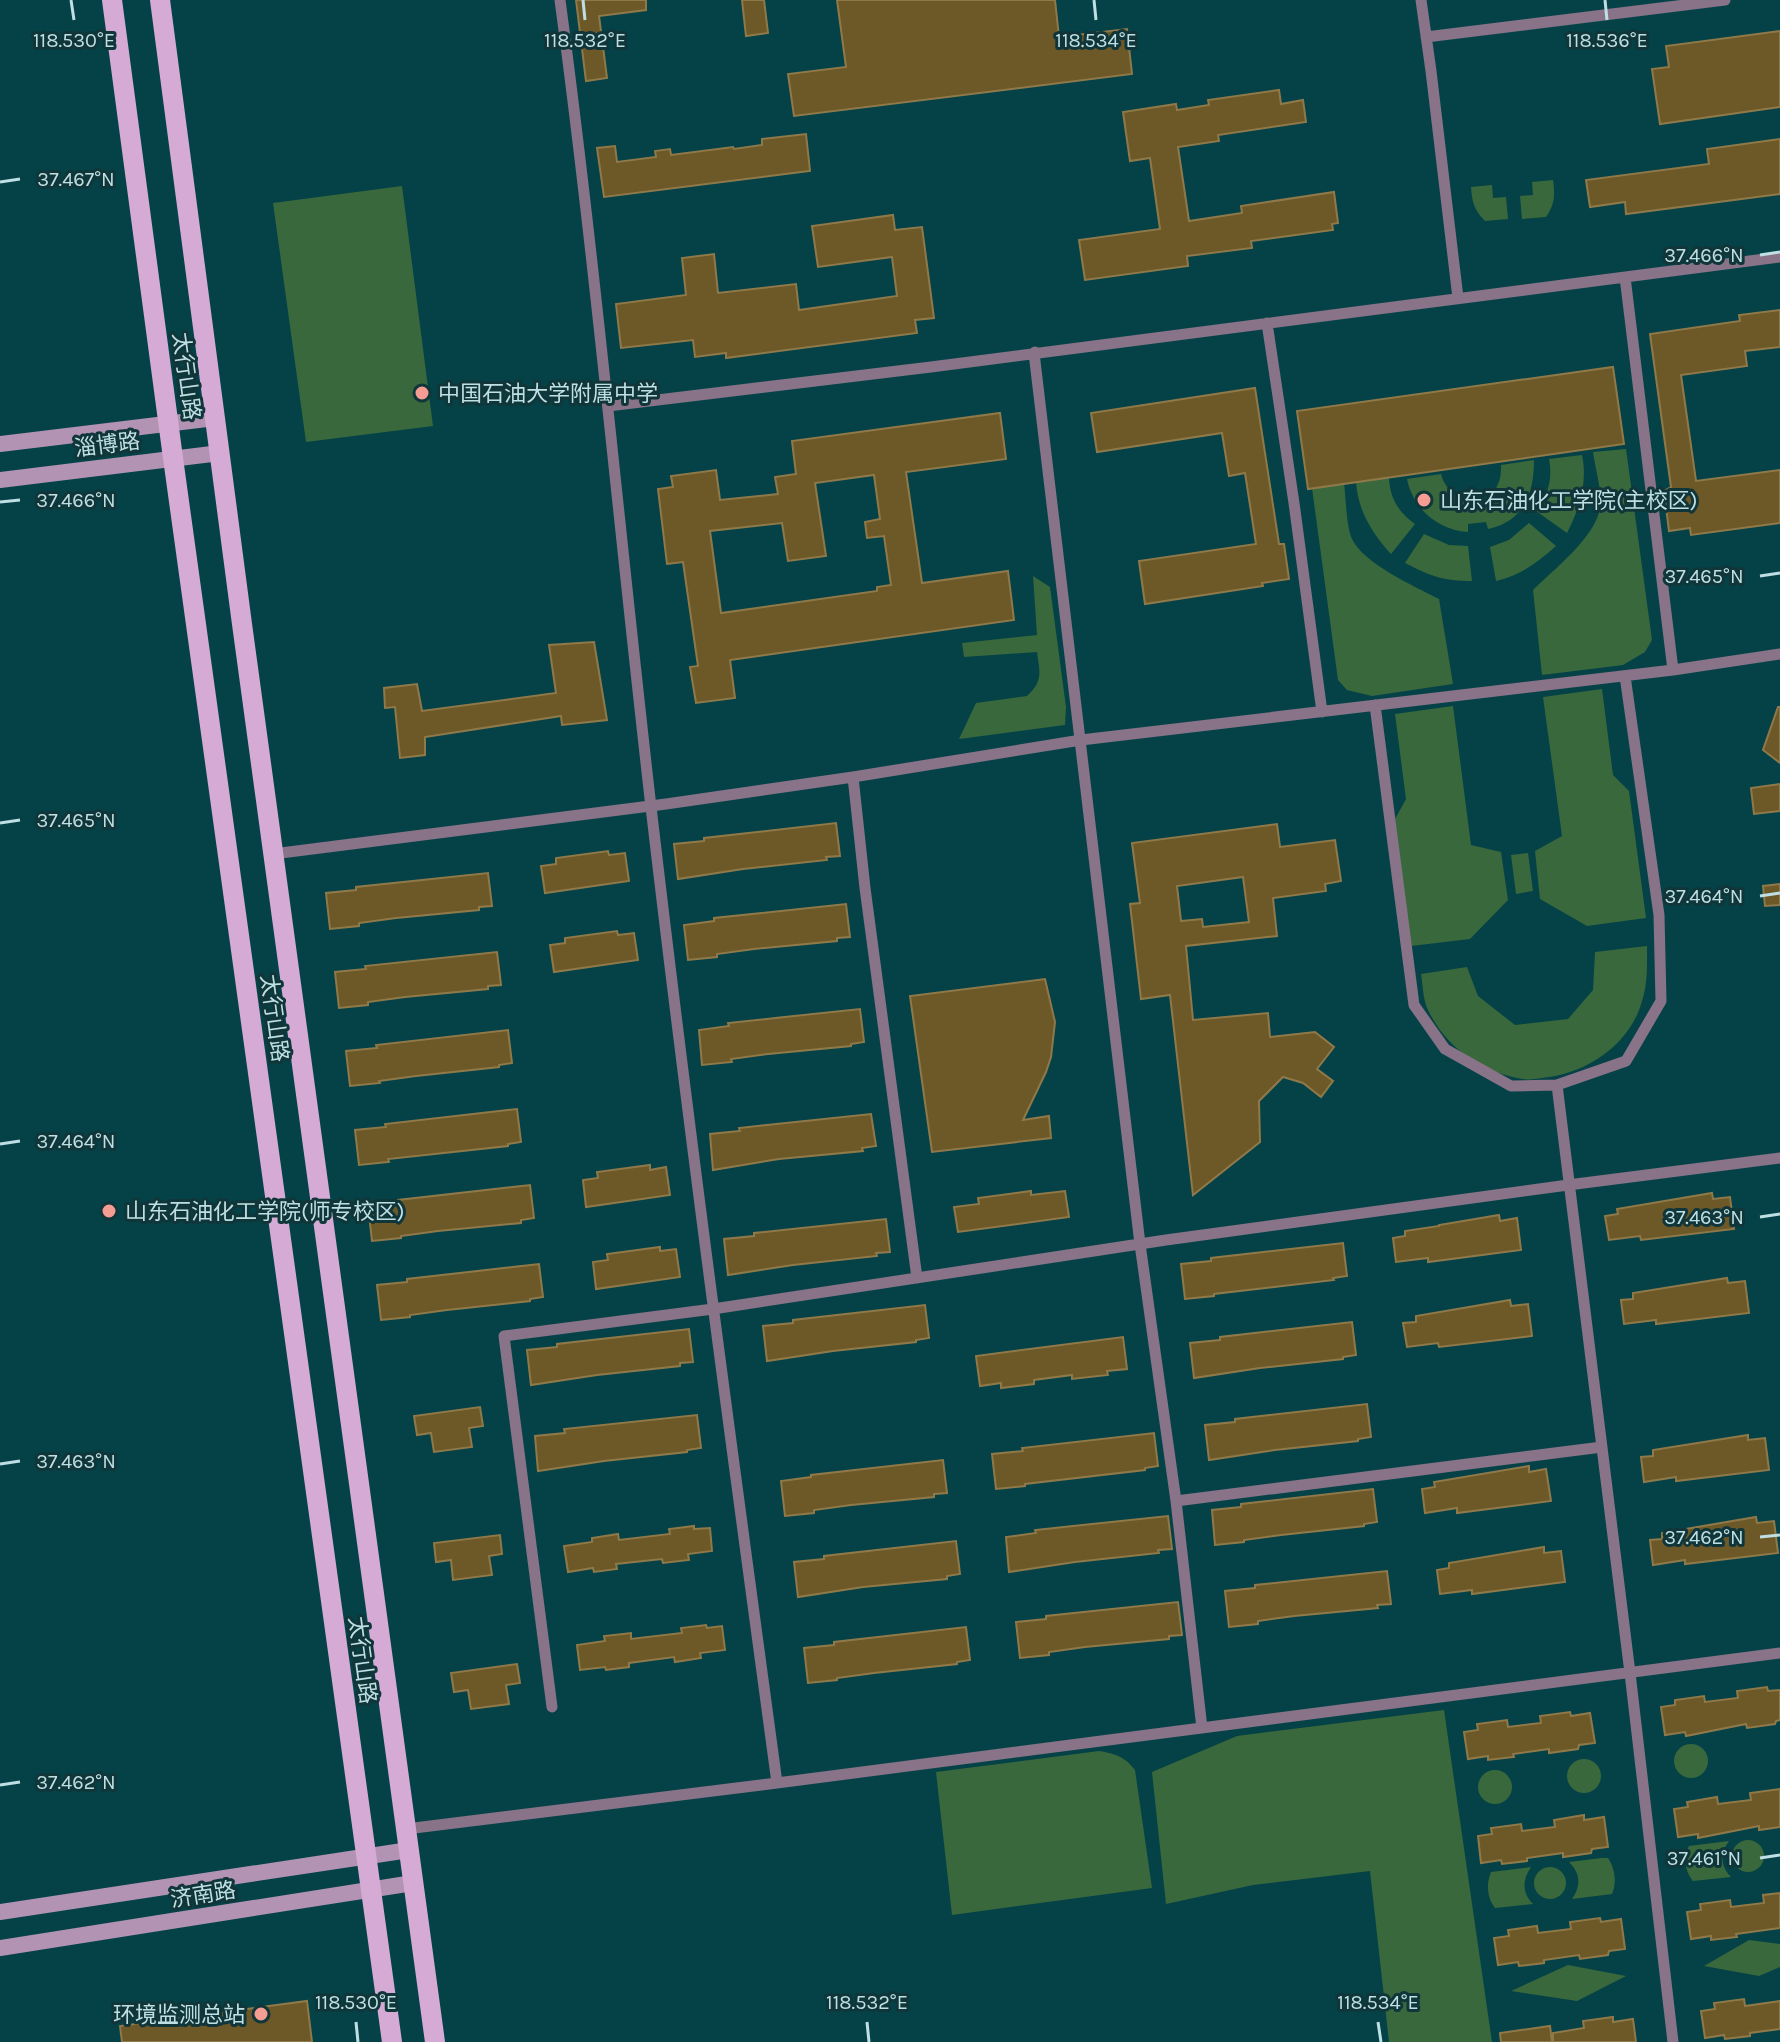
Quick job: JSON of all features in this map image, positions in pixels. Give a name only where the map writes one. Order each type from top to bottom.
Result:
[{"type":"main road","name":"太行山路","points":[[112,0],[392,2042]]},
{"type":"main road","name":"太行山路","points":[[160,0],[435,2042]]},
{"type":"main road","name":"淄博路","points":[[0,444],[215,418]]},
{"type":"main road","name":"淄博路","points":[[0,480],[220,453]]},
{"type":"main road","name":"济南路","points":[[0,1912],[409,1850]]},
{"type":"main road","name":"济南路","points":[[0,1948],[413,1883]]},
{"type":"lane","points":[[560,0],[651,806],[713,1309],[777,1783]]},
{"type":"lane","points":[[1421,0],[1458,298]]},
{"type":"lane","points":[[1426,37],[1725,0]]},
{"type":"lane","points":[[608,406],[1780,257]]},
{"type":"lane","points":[[1625,277],[1673,670]]},
{"type":"lane","points":[[1267,323],[1322,712]]},
{"type":"lane","points":[[1034,353],[1140,1244],[1176,1501],[1202,1728]]},
{"type":"lane","points":[[273,854],[651,806],[1081,740],[1625,676],[1780,654]]},
{"type":"lane","points":[[1375,705],[1414,1005],[1445,1049],[1497,1079],[1511,1086],[1557,1085],[1626,1061],[1661,1001],[1659,915],[1625,676]]},
{"type":"lane","points":[[853,777],[917,1278]]},
{"type":"lane","points":[[1557,1085],[1673,2042]]},
{"type":"lane","points":[[552,1707],[504,1336],[713,1309],[1140,1244],[1780,1158]]},
{"type":"lane","points":[[1176,1501],[1602,1447]]},
{"type":"lane","points":[[406,1829],[1780,1653]]},
{"type":"green space","points":[[1553,180],[1554,199],[1546,217],[1522,219],[1520,196],[1533,195],[1532,182]]},
{"type":"green space","points":[[1492,185],[1493,198],[1506,197],[1508,219],[1485,221],[1476,209],[1471,187]]},
{"type":"green space","points":[[402,186],[433,426],[306,442],[273,203]]},
{"type":"green space","points":[[1626,449],[1652,640],[1645,652],[1623,665],[1542,675],[1533,590],[1582,542],[1597,519],[1600,496],[1593,452]]},
{"type":"green space","points":[[1582,455],[1584,476],[1581,496],[1567,533],[1536,511],[1548,486],[1549,459]]},
{"type":"green space","points":[[1534,460],[1529,495],[1518,513],[1510,520],[1488,529],[1486,522],[1468,524],[1468,532],[1447,527],[1428,516],[1415,500],[1407,479],[1441,474],[1451,492],[1459,498],[1477,502],[1492,494],[1500,479],[1501,465]]},
{"type":"green space","points":[[1389,478],[1396,504],[1415,524],[1391,554],[1367,521],[1356,482]]},
{"type":"green space","points":[[1344,483],[1348,526],[1358,548],[1391,574],[1439,599],[1453,684],[1372,696],[1347,690],[1338,680],[1312,488]]},
{"type":"green space","points":[[1529,523],[1556,546],[1528,568],[1496,581],[1490,547],[1509,540]]},
{"type":"green space","points":[[1424,534],[1449,545],[1468,546],[1472,581],[1437,577],[1405,563]]},
{"type":"green space","points":[[1033,576],[1050,587],[1066,707],[1065,725],[959,739],[976,703],[1027,696],[1038,681],[1037,652],[964,657],[962,643],[1037,635]]},
{"type":"green space","points":[[1602,689],[1613,775],[1629,791],[1646,918],[1587,926],[1540,899],[1535,851],[1562,836],[1543,697]]},
{"type":"green space","points":[[1453,706],[1471,845],[1501,852],[1508,900],[1470,939],[1411,946],[1395,819],[1406,799],[1395,714]]},
{"type":"green space","points":[[1528,853],[1533,891],[1516,894],[1511,855]]},
{"type":"green space","points":[[1647,946],[1644,994],[1628,1031],[1617,1044],[1590,1063],[1558,1075],[1523,1079],[1480,1065],[1445,1036],[1425,1002],[1421,974],[1467,967],[1478,996],[1515,1025],[1568,1019],[1593,990],[1595,952]]},
{"type":"green space","points":[[1444,1710],[1492,2042],[1389,2042],[1370,1871],[1253,1885],[1166,1904],[1152,1772],[1237,1736]]},
{"type":"green space","points":[[1691,1744],[1703,1749],[1708,1761],[1703,1773],[1691,1778],[1679,1773],[1674,1761],[1679,1749]]},
{"type":"green space","points":[[1099,1751],[1119,1756],[1135,1770],[1152,1888],[952,1915],[936,1772]]},
{"type":"green space","points":[[1584,1759],[1596,1764],[1601,1776],[1596,1788],[1584,1793],[1572,1788],[1567,1776],[1572,1764]]},
{"type":"green space","points":[[1495,1770],[1507,1775],[1512,1787],[1507,1799],[1495,1804],[1483,1799],[1478,1787],[1483,1775]]},
{"type":"green space","points":[[1748,1840],[1759,1845],[1764,1856],[1759,1867],[1748,1872],[1737,1867],[1732,1856],[1737,1845]]},
{"type":"green space","points":[[1729,1841],[1722,1859],[1731,1877],[1693,1881],[1686,1864],[1689,1846]]},
{"type":"green space","points":[[1608,1858],[1614,1871],[1612,1894],[1572,1899],[1578,1880],[1569,1862]]},
{"type":"green space","points":[[1531,1867],[1524,1886],[1533,1904],[1495,1908],[1488,1891],[1491,1872]]},
{"type":"green space","points":[[1550,1867],[1561,1872],[1566,1883],[1561,1894],[1550,1899],[1539,1894],[1534,1883],[1539,1872]]},
{"type":"green space","points":[[1749,1940],[1780,1944],[1780,1967],[1759,1976],[1704,1966]]},
{"type":"green space","points":[[1568,1965],[1626,1976],[1577,2001],[1511,1991]]},
{"type":"building","points":[[576,0],[646,0],[646,10],[599,16],[607,78],[586,81]]},
{"type":"building","points":[[742,0],[764,0],[768,33],[746,36]]},
{"type":"building","points":[[837,0],[1055,0],[1059,37],[1127,29],[1132,74],[794,116],[788,74],[846,67]]},
{"type":"building","points":[[1780,31],[1780,107],[1660,124],[1652,69],[1669,67],[1666,46]]},
{"type":"building","points":[[1279,90],[1281,104],[1303,100],[1306,122],[1218,135],[1219,141],[1178,147],[1189,221],[1242,213],[1241,206],[1334,192],[1338,223],[1332,224],[1333,230],[1251,241],[1252,248],[1187,256],[1188,266],[1085,280],[1079,240],[1160,229],[1150,158],[1130,161],[1123,112],[1176,104],[1177,110],[1209,105],[1208,100]]},
{"type":"building","points":[[806,134],[810,171],[604,197],[597,148],[615,146],[617,162],[656,157],[655,151],[670,149],[671,155],[734,149],[762,145],[762,139]]},
{"type":"building","points":[[1780,139],[1780,194],[1626,214],[1625,202],[1590,207],[1586,180],[1709,164],[1707,149]]},
{"type":"building","points":[[893,215],[895,230],[922,227],[934,318],[915,320],[917,333],[726,358],[726,353],[695,357],[693,340],[621,348],[616,304],[686,295],[682,258],[714,254],[718,293],[796,284],[799,310],[897,296],[892,257],[818,267],[812,226]]},
{"type":"building","points":[[1780,310],[1780,347],[1745,351],[1747,366],[1681,375],[1696,481],[1780,470],[1780,523],[1691,535],[1690,528],[1669,531],[1664,491],[1671,487],[1650,334],[1740,321],[1739,315]]},
{"type":"building","points":[[1613,367],[1624,444],[1308,489],[1297,411]]},
{"type":"building","points":[[1255,388],[1279,544],[1284,544],[1289,579],[1262,583],[1263,586],[1145,604],[1139,561],[1256,544],[1245,473],[1229,476],[1222,433],[1097,452],[1091,413]]},
{"type":"building","points":[[1000,413],[1006,459],[906,472],[922,583],[1008,571],[1014,620],[730,660],[735,698],[696,703],[690,667],[698,666],[683,562],[667,564],[658,489],[673,487],[671,476],[716,470],[720,500],[778,494],[775,477],[796,474],[792,441]],"holes":[[[874,475],[880,519],[865,522],[867,538],[884,536],[891,585],[877,587],[877,591],[721,613],[710,531],[782,523],[788,561],[826,556],[815,483]]]},
{"type":"building","points":[[594,642],[607,720],[562,725],[561,716],[425,737],[425,755],[400,758],[395,707],[385,708],[384,688],[417,684],[422,711],[556,693],[549,645]]},
{"type":"building","points":[[1780,707],[1780,763],[1763,750]]},
{"type":"building","points":[[1780,784],[1780,811],[1754,814],[1751,788]]},
{"type":"building","points":[[836,823],[840,856],[678,879],[674,844]]},
{"type":"building","points":[[1277,824],[1280,847],[1335,840],[1341,881],[1325,884],[1326,891],[1273,898],[1277,936],[1186,946],[1193,1020],[1268,1013],[1270,1037],[1315,1032],[1334,1047],[1317,1069],[1333,1081],[1321,1097],[1303,1083],[1283,1077],[1259,1101],[1260,1142],[1193,1195],[1170,995],[1141,999],[1130,904],[1140,903],[1132,843]],"holes":[[[1243,877],[1249,922],[1203,927],[1202,919],[1181,921],[1177,886]]]},
{"type":"building","points":[[608,851],[609,855],[625,853],[629,881],[545,893],[541,866],[556,864],[556,858]]},
{"type":"building","points":[[488,873],[492,906],[330,929],[326,893]]},
{"type":"building","points":[[1780,884],[1780,905],[1765,906],[1763,886]]},
{"type":"building","points":[[846,904],[850,937],[688,960],[684,925],[714,921],[714,918]]},
{"type":"building","points":[[617,931],[618,935],[634,933],[638,960],[554,972],[550,945],[565,943],[565,938]]},
{"type":"building","points":[[497,952],[501,985],[339,1008],[335,972]]},
{"type":"building","points":[[1045,979],[1055,1022],[1051,1057],[1023,1120],[1049,1116],[1051,1138],[932,1152],[910,996]]},
{"type":"building","points":[[860,1009],[864,1042],[702,1065],[699,1030],[729,1026],[728,1023]]},
{"type":"building","points":[[508,1030],[512,1063],[350,1086],[346,1051]]},
{"type":"building","points":[[517,1109],[521,1142],[359,1165],[355,1130]]},
{"type":"building","points":[[871,1114],[876,1146],[862,1148],[863,1151],[779,1159],[713,1170],[710,1134]]},
{"type":"building","points":[[650,1165],[650,1170],[666,1167],[670,1195],[586,1207],[583,1180],[598,1178],[597,1172]]},
{"type":"building","points":[[530,1185],[534,1218],[521,1220],[521,1223],[372,1241],[368,1206]]},
{"type":"building","points":[[1031,1191],[1031,1195],[1065,1191],[1069,1217],[958,1232],[954,1207],[979,1204],[978,1198]]},
{"type":"building","points":[[1712,1193],[1713,1199],[1730,1197],[1734,1229],[1641,1240],[1640,1236],[1609,1240],[1605,1216],[1618,1214],[1617,1209]]},
{"type":"building","points":[[1499,1215],[1500,1221],[1517,1218],[1521,1250],[1428,1262],[1428,1258],[1396,1262],[1393,1238],[1405,1236],[1405,1231]]},
{"type":"building","points":[[886,1219],[890,1252],[728,1275],[724,1239]]},
{"type":"building","points":[[1343,1243],[1347,1276],[1185,1299],[1181,1264]]},
{"type":"building","points":[[660,1247],[660,1251],[676,1249],[680,1277],[596,1289],[593,1262],[608,1260],[607,1254]]},
{"type":"building","points":[[539,1264],[543,1297],[381,1320],[377,1285]]},
{"type":"building","points":[[1727,1278],[1728,1283],[1745,1281],[1749,1313],[1656,1324],[1656,1320],[1624,1324],[1621,1300],[1633,1299],[1633,1293]]},
{"type":"building","points":[[1510,1300],[1511,1306],[1528,1304],[1532,1336],[1439,1347],[1438,1343],[1407,1347],[1403,1323],[1416,1322],[1416,1316]]},
{"type":"building","points":[[925,1305],[929,1338],[767,1361],[763,1326]]},
{"type":"building","points":[[1352,1322],[1356,1355],[1194,1378],[1190,1343]]},
{"type":"building","points":[[689,1329],[693,1362],[531,1385],[527,1350]]},
{"type":"building","points":[[1123,1337],[1127,1369],[1107,1371],[1108,1375],[1072,1379],[1072,1375],[1001,1388],[1001,1383],[980,1386],[976,1356]]},
{"type":"building","points":[[1367,1404],[1371,1437],[1209,1460],[1205,1425]]},
{"type":"building","points":[[480,1407],[483,1426],[469,1428],[472,1447],[434,1452],[431,1433],[417,1435],[414,1416]]},
{"type":"building","points":[[697,1415],[701,1448],[538,1471],[535,1436],[565,1433],[564,1429]]},
{"type":"building","points":[[1154,1433],[1158,1466],[996,1489],[992,1454]]},
{"type":"building","points":[[1748,1435],[1748,1440],[1765,1438],[1769,1470],[1644,1482],[1641,1457],[1653,1456],[1653,1450]]},
{"type":"building","points":[[943,1460],[947,1493],[785,1516],[781,1481]]},
{"type":"building","points":[[1529,1466],[1529,1472],[1546,1469],[1551,1501],[1457,1513],[1457,1508],[1425,1513],[1422,1489],[1435,1487],[1434,1482]]},
{"type":"building","points":[[1373,1489],[1377,1522],[1215,1545],[1212,1510]]},
{"type":"building","points":[[1168,1516],[1172,1549],[1009,1572],[1006,1537],[1036,1533],[1035,1530]]},
{"type":"building","points":[[1756,1517],[1757,1523],[1774,1521],[1778,1553],[1653,1565],[1650,1540],[1662,1539],[1662,1533]]},
{"type":"building","points":[[694,1526],[694,1529],[710,1528],[712,1551],[688,1554],[689,1560],[663,1563],[662,1559],[616,1564],[617,1569],[594,1572],[593,1568],[568,1572],[564,1546],[618,1534],[619,1540],[670,1534],[669,1529]]},
{"type":"building","points":[[500,1535],[502,1554],[489,1556],[492,1575],[453,1580],[451,1560],[436,1562],[434,1543]]},
{"type":"building","points":[[956,1541],[960,1574],[947,1576],[947,1579],[798,1597],[794,1562]]},
{"type":"building","points":[[1544,1547],[1544,1553],[1561,1551],[1565,1582],[1472,1594],[1472,1590],[1440,1594],[1437,1570],[1449,1568],[1449,1563]]},
{"type":"building","points":[[1387,1571],[1391,1604],[1229,1627],[1225,1591]]},
{"type":"building","points":[[1178,1602],[1182,1635],[1020,1658],[1016,1622]]},
{"type":"building","points":[[706,1625],[707,1628],[722,1626],[725,1650],[700,1653],[701,1658],[675,1662],[674,1657],[629,1663],[629,1667],[580,1670],[577,1645],[605,1641],[604,1636],[631,1633],[631,1639],[682,1633],[681,1628]]},
{"type":"building","points":[[966,1627],[970,1660],[808,1683],[804,1648]]},
{"type":"building","points":[[517,1664],[520,1683],[506,1685],[509,1704],[471,1709],[468,1690],[454,1692],[451,1673]]},
{"type":"building","points":[[1767,1687],[1768,1691],[1780,1690],[1780,1720],[1775,1724],[1747,1728],[1746,1724],[1686,1736],[1685,1732],[1665,1735],[1661,1707],[1675,1705],[1675,1700],[1704,1696],[1705,1702],[1738,1698],[1737,1691]]},
{"type":"building","points":[[1570,1712],[1571,1716],[1590,1713],[1595,1743],[1549,1753],[1549,1749],[1513,1754],[1514,1757],[1468,1759],[1464,1732],[1478,1730],[1477,1724],[1507,1720],[1508,1727],[1541,1723],[1540,1716]]},
{"type":"building","points":[[1780,1789],[1780,1827],[1759,1830],[1759,1826],[1698,1838],[1698,1834],[1678,1837],[1674,1809],[1688,1807],[1687,1802],[1717,1797],[1718,1804],[1751,1800],[1750,1793]]},
{"type":"building","points":[[1584,1815],[1584,1820],[1604,1817],[1608,1847],[1563,1857],[1563,1853],[1527,1858],[1527,1861],[1481,1863],[1478,1836],[1492,1834],[1491,1828],[1521,1824],[1522,1831],[1555,1827],[1554,1820]]},
{"type":"building","points":[[1780,1893],[1780,1928],[1736,1934],[1737,1937],[1691,1939],[1687,1912],[1701,1910],[1700,1904],[1730,1900],[1731,1907],[1764,1903],[1763,1895]]},
{"type":"building","points":[[1600,1918],[1601,1922],[1621,1919],[1625,1949],[1580,1959],[1579,1955],[1544,1960],[1544,1963],[1498,1965],[1494,1938],[1509,1936],[1508,1930],[1537,1926],[1538,1933],[1571,1929],[1570,1922]]},
{"type":"building","points":[[1744,1999],[1745,2006],[1780,2001],[1780,2029],[1725,2039],[1724,2035],[1705,2038],[1701,2011],[1715,2009],[1714,2003]]},
{"type":"building","name":"环境监测总站","points":[[307,2001],[312,2042],[122,2042],[120,2026]]},
{"type":"building","points":[[1613,2017],[1613,2022],[1633,2019],[1636,2042],[1553,2042],[1553,2033],[1584,2028],[1583,2021]]},
{"type":"building","points":[[1550,2026],[1552,2042],[1501,2042],[1500,2033]]},
{"type":"place","name":"中国石油大学附属中学","points":[[422,393]]},
{"type":"place","name":"山东石油化工学院(主校区)","points":[[1424,500]]},
{"type":"place","name":"山东石油化工学院(师专校区)","points":[[109,1211]]},
{"type":"place","name":"环境监测总站","points":[[261,2014]]}]
